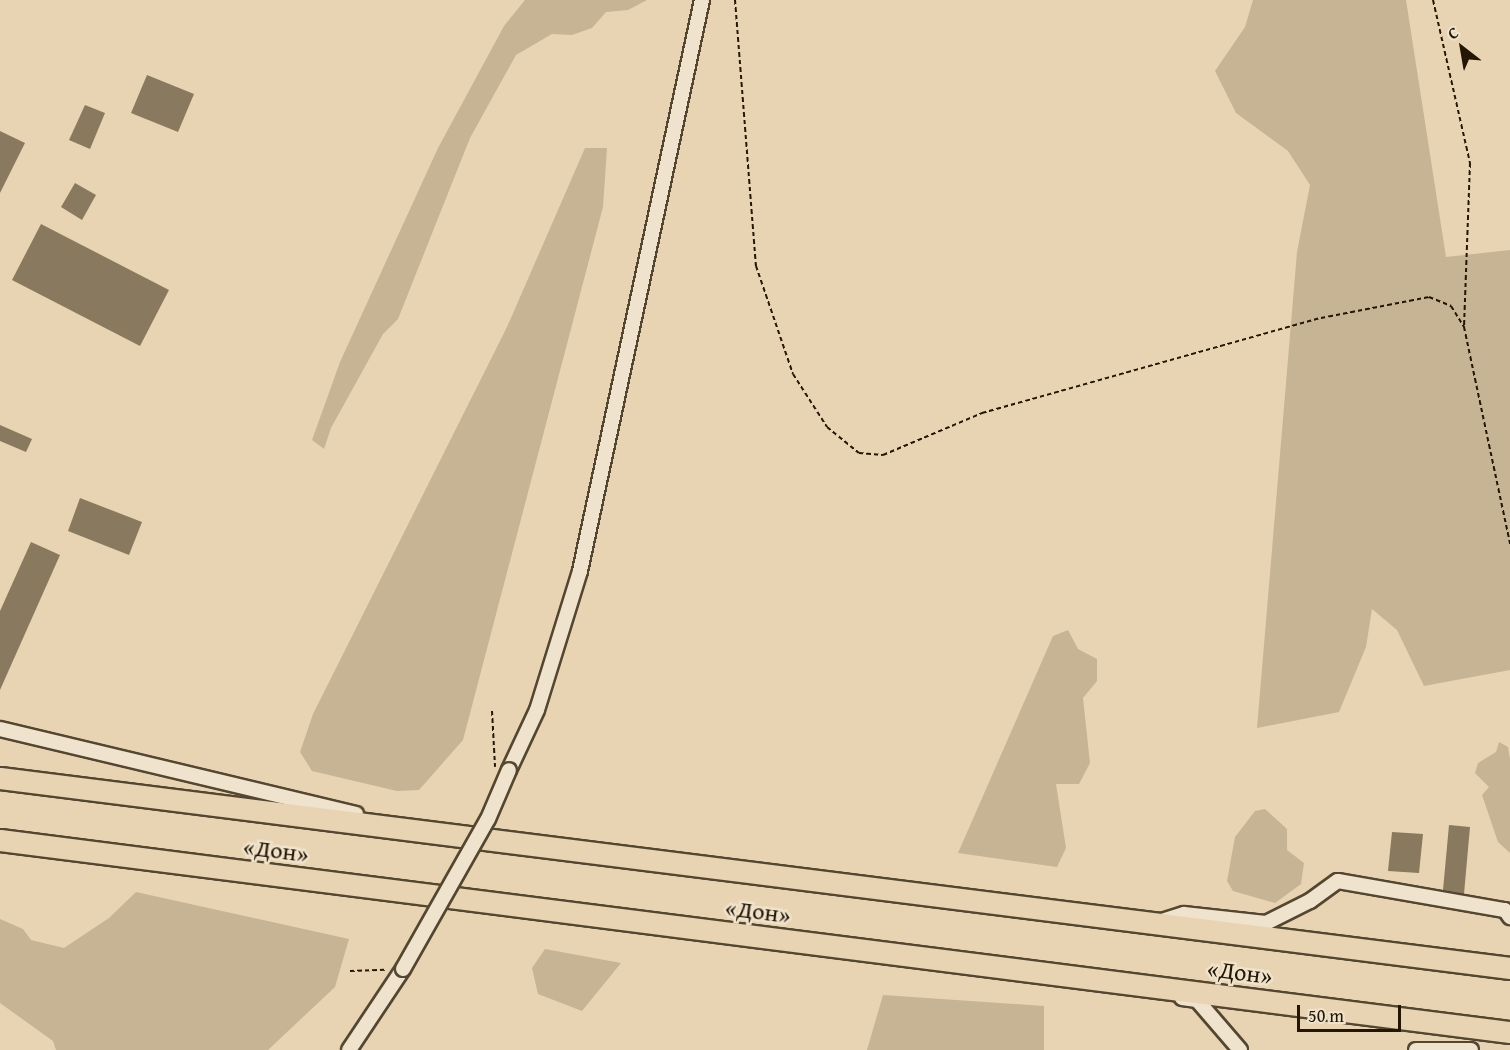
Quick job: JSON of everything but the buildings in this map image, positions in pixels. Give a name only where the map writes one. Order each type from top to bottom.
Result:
[{"type":"highway","name":"«Дон»","points":[[0,778],[1510,968]]},
{"type":"highway","name":"«Дон»","points":[[0,840],[1510,1032]]},
{"type":"street","points":[[349,1050],[403,969],[488,819],[537,710],[580,571],[702,0]]},
{"type":"street","points":[[0,729],[436,833]]},
{"type":"street","points":[[1154,924],[1184,914],[1266,923],[1310,901],[1338,881],[1505,910],[1510,917]]},
{"type":"street","points":[[1066,975],[1087,985],[1197,1000],[1240,1050]]},
{"type":"street","points":[[1416,1050],[1471,1050]]},
{"type":"path","points":[[735,0],[756,266],[793,374],[827,427],[859,453],[883,455],[982,413],[1321,318],[1430,297],[1451,306],[1464,327]]},
{"type":"path","points":[[1433,0],[1470,163],[1464,327],[1510,544]]},
{"type":"path","points":[[492,711],[495,768],[509,770]]},
{"type":"path","points":[[350,971],[403,969]]},
{"type":"shaded area","points":[[525,0],[647,0],[628,10],[606,12],[592,28],[572,35],[552,34],[516,55],[470,138],[398,319],[383,334],[331,428],[324,449],[312,440],[340,362],[438,148],[504,26]]},
{"type":"shaded area","points":[[1253,0],[1406,0],[1446,257],[1510,250],[1510,670],[1424,686],[1397,630],[1372,609],[1366,647],[1339,712],[1257,728],[1297,252],[1310,185],[1288,151],[1236,113],[1215,71],[1245,27]]},
{"type":"shaded area","points":[[585,148],[607,148],[603,207],[463,740],[419,790],[397,791],[312,771],[300,752],[313,714],[507,327]]},
{"type":"shaded area","points":[[1068,630],[1078,649],[1097,659],[1097,681],[1083,698],[1090,763],[1079,784],[1056,784],[1066,848],[1057,867],[958,853],[1053,636]]},
{"type":"shaded area","points":[[1499,742],[1508,747],[1510,759],[1510,853],[1498,842],[1482,795],[1489,787],[1475,773],[1478,763],[1496,752]]},
{"type":"shaded area","points":[[1265,809],[1287,829],[1287,850],[1304,863],[1301,884],[1275,903],[1233,891],[1227,881],[1235,837],[1255,811]]},
{"type":"shaded area","points":[[136,892],[349,939],[335,987],[268,1050],[56,1050],[53,1041],[0,1003],[0,919],[23,929],[31,940],[64,948],[109,918]]},
{"type":"shaded area","points":[[545,949],[621,963],[582,1011],[538,994],[532,968]]},
{"type":"shaded area","points":[[883,995],[1044,1006],[1044,1050],[867,1050]]}]
